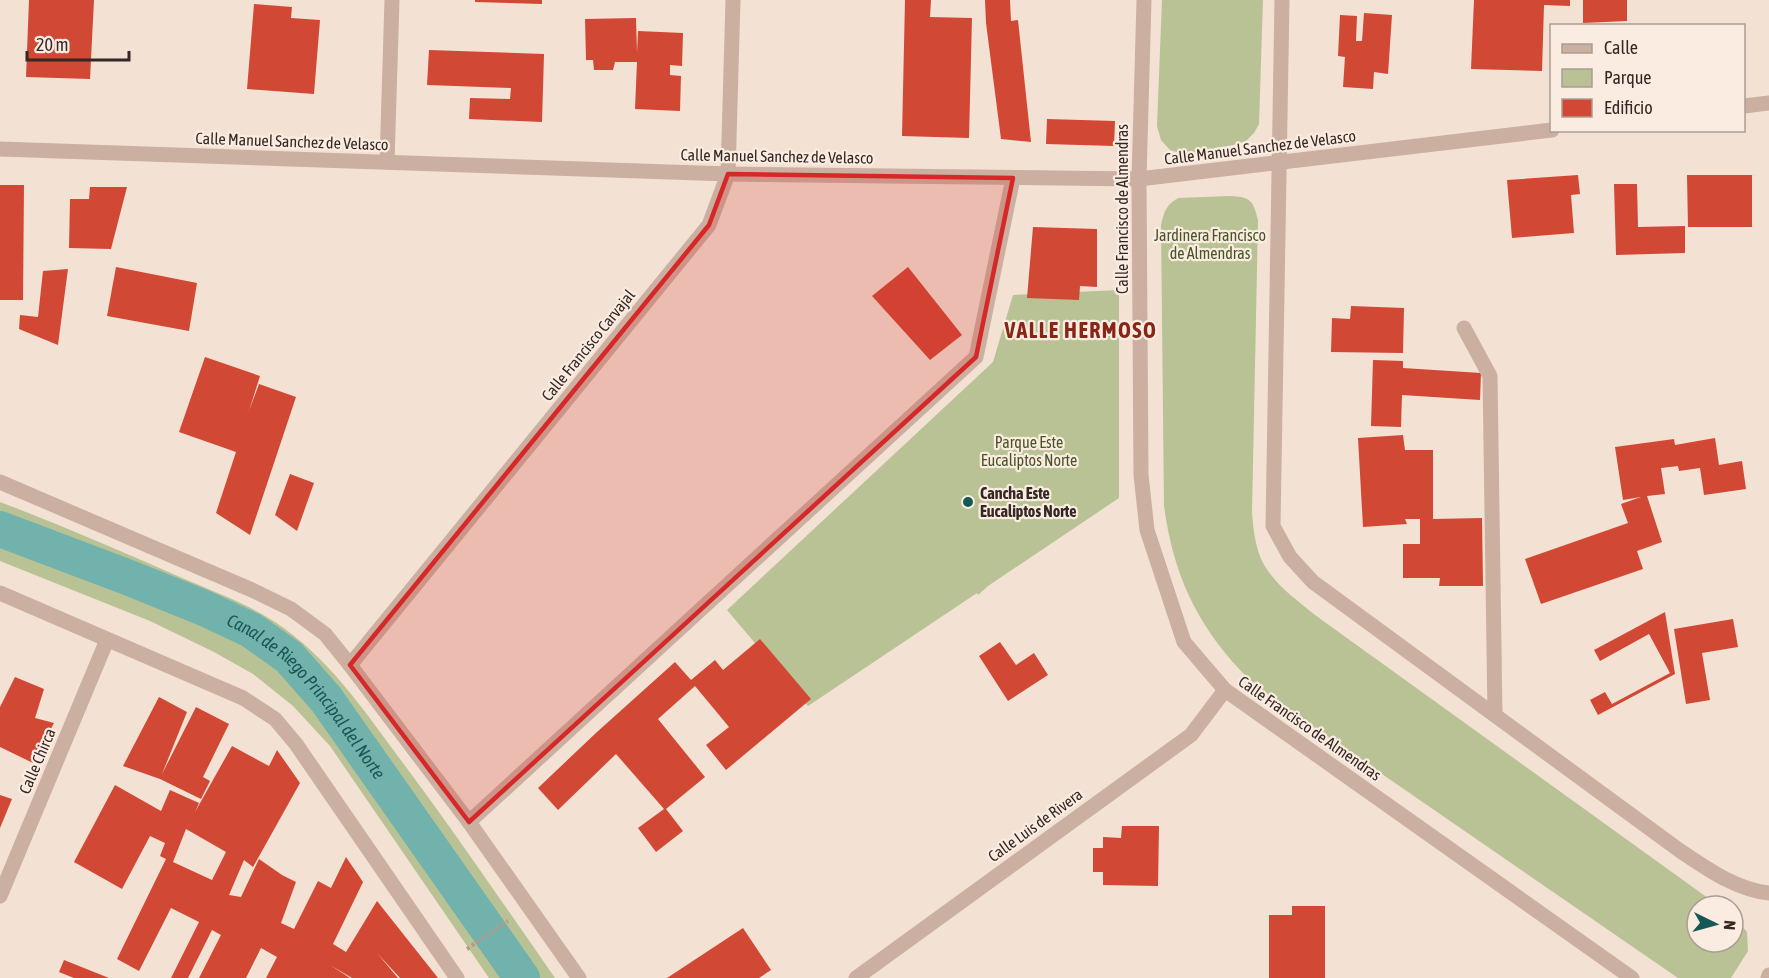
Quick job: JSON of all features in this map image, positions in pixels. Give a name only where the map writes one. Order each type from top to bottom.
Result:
[{"type":"street","points":[[387,162],[392,0]]},
{"type":"street","name":"Calle Francisco Carvajal","points":[[350,665],[709,225],[728,174],[733,0]]},
{"type":"street","name":"Calle Francisco de Almendras","points":[[1144,0],[1139,179],[1141,475],[1147,530],[1184,642],[1225,690],[1632,978]]},
{"type":"street","points":[[1282,0],[1273,526],[1290,557],[1313,582],[1679,850],[1722,878],[1758,892],[1769,893]]},
{"type":"street","points":[[1745,106],[1769,103]]},
{"type":"street","name":"Calle Manuel Sanchez de Velasco","points":[[0,149],[728,174],[1139,179],[1550,130]]},
{"type":"street","points":[[469,822],[976,357],[1012,178]]},
{"type":"street","points":[[1464,328],[1490,375],[1495,715]]},
{"type":"street","points":[[0,482],[252,590],[291,609],[325,634],[469,822],[579,978]]},
{"type":"street","points":[[0,593],[243,698],[275,719],[296,744],[457,978]]},
{"type":"street","name":"Calle Chirca","points":[[0,896],[107,640]]},
{"type":"street","name":"Calle Luis de Rivera","points":[[856,978],[1191,735],[1225,690]]},
{"type":"path","points":[[475,944],[503,924]]},
{"type":"highlighted area","points":[[728,174],[1013,178],[976,357],[469,822],[350,665],[709,225]]},
{"type":"green space","points":[[1162,0],[1263,0],[1259,124],[1246,141],[1183,154],[1170,150],[1161,140],[1157,126]]},
{"type":"green space","name":"Jardinera Francisco de Almendras","points":[[1242,197],[1250,201],[1258,220],[1252,513],[1257,547],[1272,577],[1315,615],[1702,894],[1685,894],[1685,954],[1745,954],[1745,930],[1748,951],[1731,978],[1678,978],[1276,701],[1245,675],[1211,634],[1199,615],[1180,574],[1173,553],[1164,506],[1161,225],[1166,209],[1178,198]]},
{"type":"green space","name":"Parque Este Eucaliptos Norte","points":[[1119,290],[1119,498],[978,595],[977,593],[808,706],[727,610],[993,362],[1013,295]]},
{"type":"green space","points":[[0,502],[91,538],[229,598],[275,622],[312,651],[344,685],[372,721],[555,978],[489,978],[330,746],[293,706],[253,674],[150,621],[0,561]]},
{"type":"building","points":[[29,0],[94,0],[90,79],[26,77]]},
{"type":"building","points":[[475,0],[542,0],[542,4],[475,2]]},
{"type":"building","points":[[905,0],[931,0],[930,17],[972,18],[969,138],[902,136]]},
{"type":"building","points":[[985,0],[1010,0],[1011,21],[1018,20],[1031,142],[1001,139]]},
{"type":"building","points":[[1474,0],[1570,0],[1570,6],[1544,5],[1542,71],[1471,69]]},
{"type":"building","points":[[1583,0],[1627,0],[1627,21],[1583,23]]},
{"type":"building","points":[[254,4],[292,7],[291,18],[320,20],[314,94],[247,89]]},
{"type":"building","points":[[1364,13],[1392,15],[1388,74],[1374,72],[1373,89],[1343,87],[1345,57],[1338,56],[1340,15],[1357,16],[1356,41],[1362,41]]},
{"type":"building","points":[[636,18],[637,53],[638,31],[683,33],[682,66],[670,65],[670,75],[681,76],[680,111],[635,109],[637,62],[615,62],[613,70],[594,70],[593,60],[586,60],[585,19]]},
{"type":"building","points":[[429,50],[544,54],[542,122],[469,119],[470,98],[510,99],[511,88],[427,85]]},
{"type":"building","points":[[1047,119],[1115,121],[1114,146],[1046,144]]},
{"type":"building","points":[[1578,175],[1580,194],[1571,195],[1574,233],[1512,238],[1507,180]]},
{"type":"building","points":[[1687,175],[1752,175],[1752,227],[1688,227]]},
{"type":"building","points":[[1614,184],[1637,184],[1638,227],[1685,226],[1685,253],[1616,255]]},
{"type":"building","points":[[0,185],[24,185],[23,300],[0,300]]},
{"type":"building","points":[[90,187],[127,187],[111,249],[69,248],[70,199],[89,199]]},
{"type":"building","points":[[1033,227],[1097,229],[1097,287],[1080,286],[1079,300],[1027,298]]},
{"type":"building","points":[[116,267],[197,283],[189,331],[107,316]]},
{"type":"building","points":[[908,267],[962,335],[930,360],[872,296]]},
{"type":"building","points":[[68,269],[58,345],[19,329],[20,315],[38,317],[43,271]]},
{"type":"building","points":[[1351,306],[1404,308],[1403,353],[1331,352],[1332,318],[1350,319]]},
{"type":"building","points":[[205,357],[260,376],[249,411],[259,384],[296,397],[250,535],[216,513],[236,452],[179,432]]},
{"type":"building","points":[[1373,360],[1403,361],[1403,368],[1481,373],[1480,400],[1402,395],[1401,427],[1371,426]]},
{"type":"building","points":[[1403,435],[1405,450],[1433,450],[1433,519],[1482,518],[1483,586],[1439,586],[1440,578],[1403,578],[1403,544],[1420,544],[1420,519],[1405,519],[1407,524],[1363,527],[1358,438]]},
{"type":"building","points":[[1715,438],[1719,465],[1742,461],[1746,489],[1704,495],[1700,468],[1679,471],[1678,466],[1661,468],[1665,494],[1647,496],[1662,542],[1637,551],[1643,569],[1541,604],[1525,559],[1628,523],[1621,504],[1641,497],[1623,500],[1615,447],[1674,439],[1675,445]]},
{"type":"building","points":[[290,474],[314,483],[297,531],[275,515]]},
{"type":"building","points":[[1665,612],[1675,674],[1598,715],[1590,700],[1605,692],[1612,704],[1670,673],[1649,634],[1600,661],[1594,650]]},
{"type":"building","points":[[1733,619],[1738,647],[1702,653],[1710,700],[1686,704],[1674,629]]},
{"type":"building","points":[[760,639],[811,699],[726,770],[706,745],[729,727],[695,686],[658,719],[705,777],[666,809],[683,831],[656,852],[638,828],[664,809],[616,754],[558,810],[538,788],[675,662],[691,680],[715,660],[723,670]]},
{"type":"building","points":[[1000,642],[1016,665],[1034,653],[1048,675],[1008,701],[979,656]]},
{"type":"building","points":[[15,677],[44,689],[35,718],[54,723],[33,763],[0,747],[0,707]]},
{"type":"building","points":[[159,697],[187,712],[162,774],[196,707],[229,724],[203,777],[210,781],[201,799],[160,779],[123,766]]},
{"type":"building","points":[[232,746],[269,766],[277,750],[300,783],[253,867],[244,860],[229,895],[241,897],[259,859],[296,882],[281,923],[294,929],[318,881],[331,888],[346,857],[363,882],[333,944],[346,952],[377,901],[438,978],[400,978],[377,953],[398,978],[352,978],[330,965],[350,978],[266,978],[277,957],[261,948],[246,978],[199,978],[221,935],[212,930],[188,978],[171,978],[199,922],[171,908],[139,971],[117,959],[166,859],[160,856],[165,843],[150,836],[122,889],[74,862],[115,785],[161,811],[170,790],[199,803],[195,812]],"holes":[[[186,829],[226,852],[212,880],[173,862]]]},
{"type":"building","points":[[0,795],[12,799],[0,828]]},
{"type":"building","points":[[1122,826],[1159,826],[1158,886],[1103,885],[1103,872],[1093,872],[1093,848],[1103,848],[1103,837],[1121,838]]},
{"type":"building","points":[[1292,906],[1325,906],[1325,978],[1269,978],[1269,915],[1292,915]]},
{"type":"building","points":[[743,928],[771,970],[759,978],[667,978]]},
{"type":"building","points":[[64,960],[109,978],[74,978],[59,972]]},
{"type":"waterway","name":"Canal de Riego Principal del Norte","points":[[0,529],[204,608],[251,630],[289,657],[326,699],[522,978]]},
{"type":"place","name":"Cancha Este Eucaliptos Norte","points":[[968,502]]},
{"type":"district","name":"VALLE HERMOSO","points":[[1081,330]]}]
